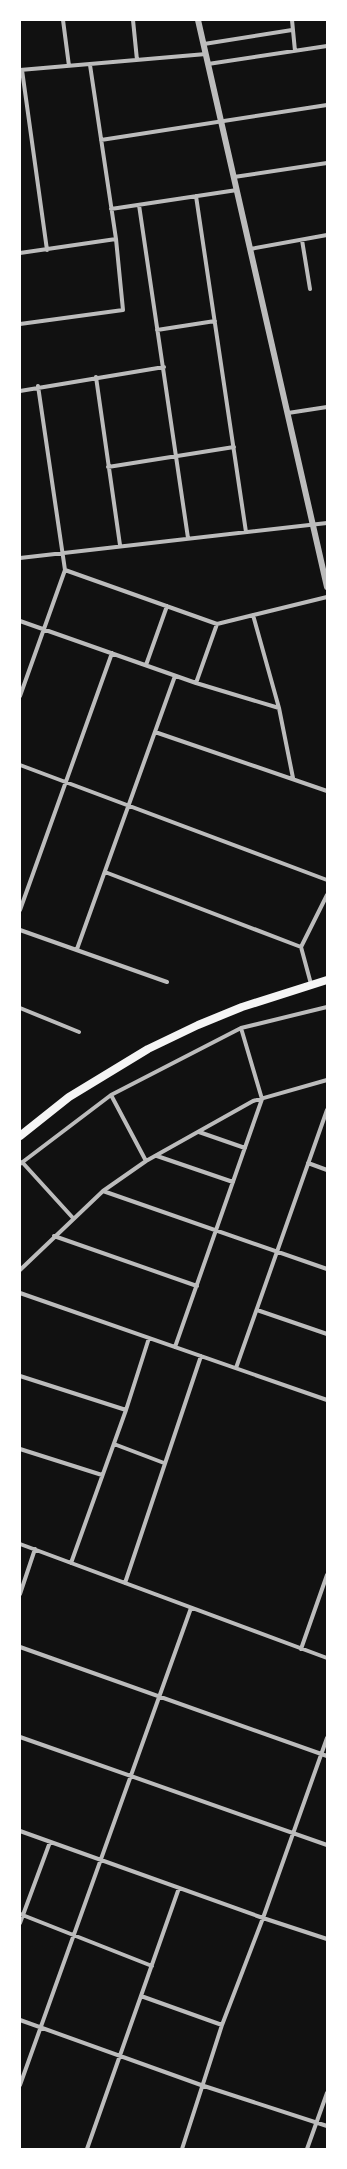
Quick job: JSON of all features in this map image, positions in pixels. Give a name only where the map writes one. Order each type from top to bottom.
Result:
[{"type":"main road","points":[[20,1136],[69,1097],[148,1049],[234,1010],[327,980]]},
{"type":"street","points":[[63,20],[68,66]]},
{"type":"street","points":[[132,20],[137,60]]},
{"type":"street","points":[[198,20],[327,587]]},
{"type":"street","points":[[292,20],[295,50]]},
{"type":"street","points":[[204,44],[292,30]]},
{"type":"street","points":[[208,64],[327,46]]},
{"type":"street","points":[[47,250],[21,70],[206,54]]},
{"type":"street","points":[[20,324],[123,310],[116,239],[90,65]]},
{"type":"street","points":[[101,140],[327,105]]},
{"type":"street","points":[[234,177],[327,163]]},
{"type":"street","points":[[111,209],[237,190]]},
{"type":"street","points":[[196,196],[246,532]]},
{"type":"street","points":[[139,205],[188,538]]},
{"type":"street","points":[[250,249],[327,235]]},
{"type":"street","points":[[20,253],[116,239]]},
{"type":"street","points":[[302,240],[310,289]]},
{"type":"street","points":[[157,330],[215,321]]},
{"type":"street","points":[[20,390],[164,367]]},
{"type":"street","points":[[96,377],[120,545]]},
{"type":"street","points":[[20,696],[65,570],[61,552],[38,386]]},
{"type":"street","points":[[288,413],[327,407]]},
{"type":"street","points":[[108,467],[234,448]]},
{"type":"street","points":[[20,558],[120,545],[327,523]]},
{"type":"street","points":[[65,570],[217,624],[327,597]]},
{"type":"street","points":[[146,665],[167,606]]},
{"type":"street","points":[[253,615],[279,708],[293,778]]},
{"type":"street","points":[[20,621],[175,676],[279,708]]},
{"type":"street","points":[[196,683],[217,624]]},
{"type":"street","points":[[20,910],[112,653]]},
{"type":"street","points":[[77,949],[175,676]]},
{"type":"street","points":[[155,732],[293,778],[327,791]]},
{"type":"street","points":[[20,765],[327,880]]},
{"type":"street","points":[[105,872],[300,947]]},
{"type":"street","points":[[311,984],[300,947],[327,895]]},
{"type":"street","points":[[20,930],[167,982]]},
{"type":"street","points":[[73,1218],[21,1163],[111,1095],[241,1028],[327,1007]]},
{"type":"street","points":[[20,1008],[79,1032]]},
{"type":"street","points":[[175,1347],[262,1099],[241,1028]]},
{"type":"street","points":[[20,1270],[103,1191],[146,1161],[254,1101],[327,1080]]},
{"type":"street","points":[[111,1095],[146,1161]]},
{"type":"street","points":[[236,1368],[327,1110]]},
{"type":"street","points":[[198,1132],[245,1148]]},
{"type":"street","points":[[157,1156],[233,1182]]},
{"type":"street","points":[[308,1163],[327,1170]]},
{"type":"street","points":[[103,1191],[327,1269]]},
{"type":"street","points":[[54,1236],[197,1286]]},
{"type":"street","points":[[20,1293],[327,1400]]},
{"type":"street","points":[[257,1310],[327,1334]]},
{"type":"street","points":[[71,1563],[126,1410],[149,1338]]},
{"type":"street","points":[[125,1583],[201,1356]]},
{"type":"street","points":[[20,1376],[126,1410]]},
{"type":"street","points":[[114,1444],[164,1464]]},
{"type":"street","points":[[20,1449],[102,1475]]},
{"type":"street","points":[[20,1544],[327,1658]]},
{"type":"street","points":[[20,1594],[35,1549]]},
{"type":"street","points":[[300,1649],[327,1575]]},
{"type":"street","points":[[20,2085],[192,1608]]},
{"type":"street","points":[[20,1647],[327,1756]]},
{"type":"street","points":[[20,1737],[327,1845]]},
{"type":"street","points":[[182,2149],[201,2085],[222,2024],[263,1918],[327,1738]]},
{"type":"street","points":[[20,1831],[263,1918],[327,1939]]},
{"type":"street","points":[[20,1923],[21,1915],[50,1842]]},
{"type":"street","points":[[87,2149],[179,1888]]},
{"type":"street","points":[[21,1915],[152,1966]]},
{"type":"street","points":[[141,1996],[222,2024]]},
{"type":"street","points":[[20,2020],[201,2085],[327,2126]]},
{"type":"street","points":[[307,2149],[327,2093]]}]
